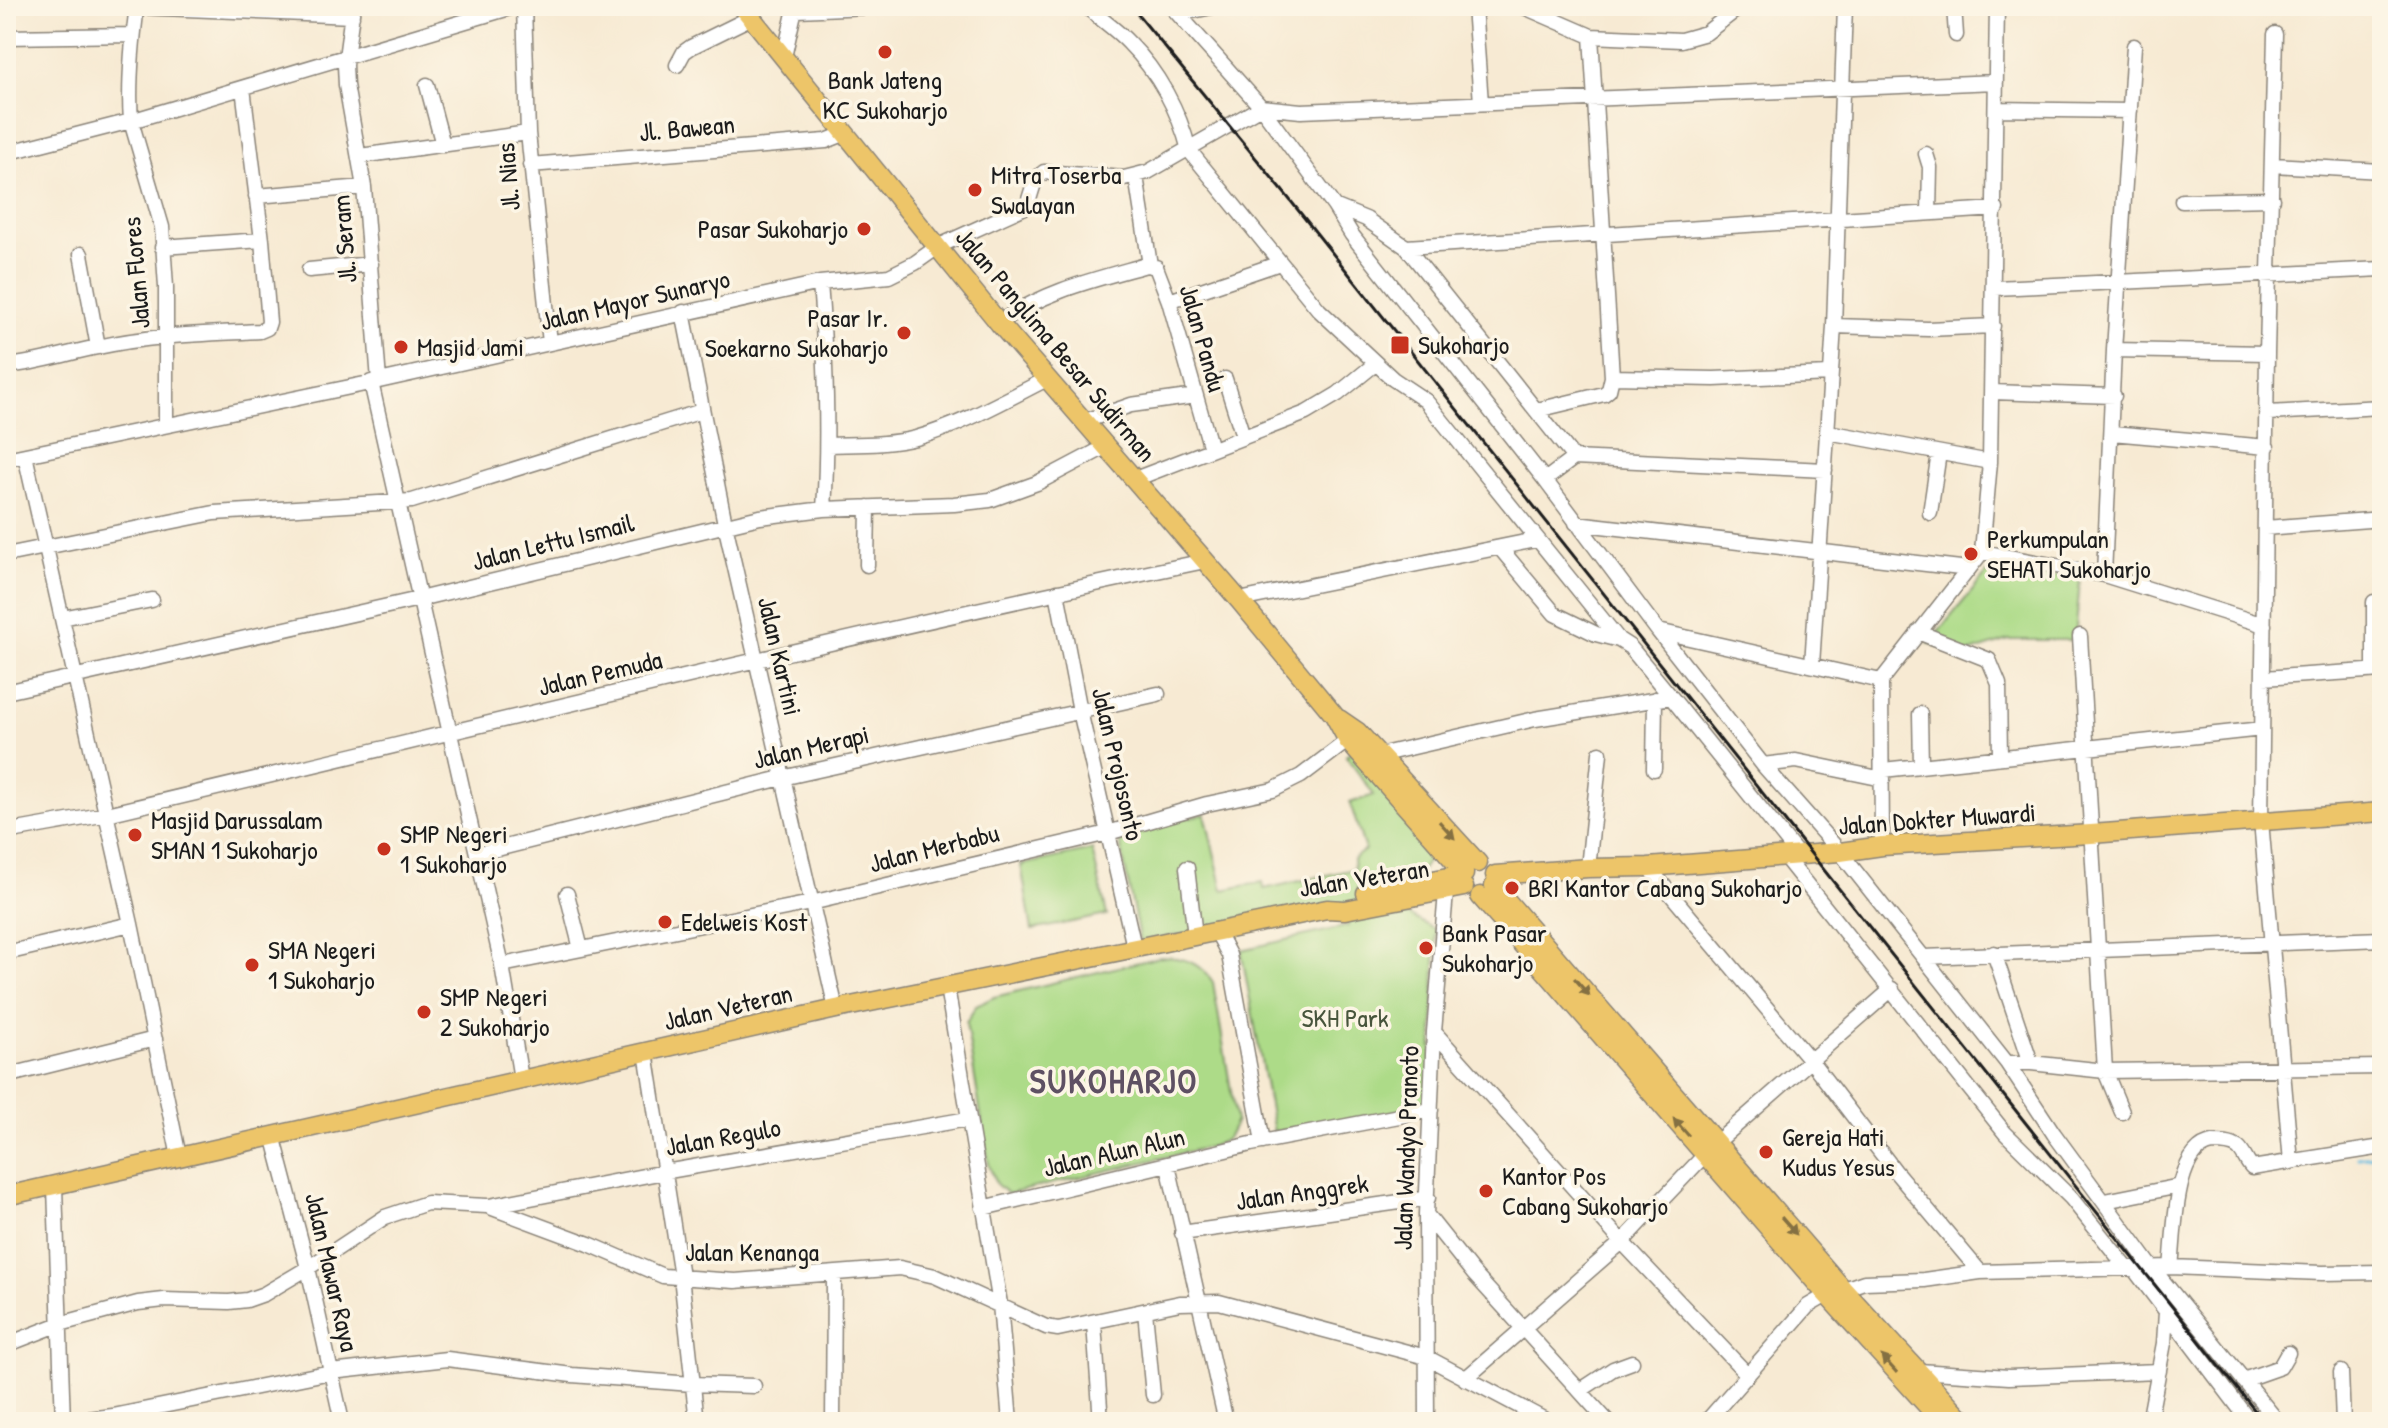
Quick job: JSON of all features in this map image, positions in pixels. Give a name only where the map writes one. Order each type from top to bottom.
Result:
[{"type":"main road","name":"Jalan Panglima Besar Sudirman","points":[[747,12],[999,323],[1239,600],[1470,880],[1835,1292]]},
{"type":"main road","name":"Jalan Dokter Muwardi","points":[[1470,880],[1588,868],[1648,867],[1840,852],[1882,846],[2382,812]]},
{"type":"main road","name":"Jalan Veteran","points":[[6,1196],[836,1009],[1327,909],[1345,910],[1470,880]]},
{"type":"main road","points":[[1835,1292],[1919,1371],[1965,1422]]},
{"type":"main road","points":[[1835,1292],[1942,1422]]},
{"type":"street","points":[[137,6],[352,11]]},
{"type":"street","name":"Jalan Flores","points":[[137,6],[133,35],[131,121],[162,227],[166,287],[166,424]]},
{"type":"street","points":[[6,153],[131,121],[244,100],[346,57],[516,6]]},
{"type":"street","name":"Jl. Nias","points":[[524,6],[530,165],[550,343]]},
{"type":"street","points":[[784,57],[796,13],[891,6]]},
{"type":"street","points":[[1086,6],[1129,43],[1155,75],[1173,104],[1189,150],[1280,263],[1319,310],[1375,364],[1426,401],[1535,540],[1671,697],[2005,1133],[2071,1198],[2131,1268],[2250,1422]]},
{"type":"street","points":[[1175,10],[1216,6]]},
{"type":"street","points":[[1474,6],[1481,103]]},
{"type":"street","points":[[1522,6],[1591,36],[1668,40],[1694,38],[1717,26],[1741,6]]},
{"type":"street","points":[[1812,665],[1834,326],[1845,6]]},
{"type":"street","points":[[1954,6],[1956,35]]},
{"type":"street","points":[[1882,846],[1881,681],[1982,552],[1990,462],[1995,288],[1997,6]]},
{"type":"street","points":[[1175,10],[1261,107],[1352,235],[1545,480],[1658,631],[1763,765],[1840,852],[1924,957],[2007,1063],[2054,1134],[2153,1269],[2278,1422]]},
{"type":"street","name":"Jl. Seram","points":[[352,11],[346,57],[346,89],[364,187],[371,264],[375,382],[397,502],[502,965],[521,1079]]},
{"type":"street","points":[[677,65],[684,52],[747,12]]},
{"type":"street","points":[[2275,34],[2261,821],[2291,1162]]},
{"type":"street","points":[[6,37],[133,35]]},
{"type":"street","points":[[1537,410],[1604,394],[1609,390],[1612,377],[1591,36]]},
{"type":"street","points":[[2104,575],[2114,350],[2134,46]]},
{"type":"street","points":[[1150,265],[1136,176],[1189,150],[1261,107],[1301,111],[1595,97],[1842,91],[1996,82]]},
{"type":"street","points":[[427,85],[443,145]]},
{"type":"street","points":[[6,366],[166,336],[260,331],[267,328],[262,240],[244,100]]},
{"type":"street","points":[[1996,109],[2130,111]]},
{"type":"street","points":[[360,156],[528,133]]},
{"type":"street","name":"Jl. Bawean","points":[[530,165],[826,141],[846,133]]},
{"type":"street","points":[[1926,154],[1930,167],[1929,213]]},
{"type":"street","points":[[2272,165],[2382,171]]},
{"type":"street","name":"Jalan Mayor Sunaryo","points":[[6,459],[375,382],[820,283],[889,276],[939,246],[1027,206],[1035,180],[1044,172],[1124,178],[1136,176]]},
{"type":"street","points":[[256,196],[364,187]]},
{"type":"street","points":[[2182,201],[2272,199]]},
{"type":"street","points":[[1334,206],[1366,219],[1406,247],[1574,458]]},
{"type":"street","points":[[1406,247],[1996,209]]},
{"type":"street","points":[[1352,235],[1353,222],[1366,219]]},
{"type":"street","points":[[162,247],[262,240]]},
{"type":"street","points":[[81,254],[98,347]]},
{"type":"street","points":[[1169,301],[1280,263]]},
{"type":"street","points":[[309,270],[371,264]]},
{"type":"street","name":"Jalan Pandu","points":[[999,323],[1023,306],[1047,295],[1150,265],[1156,267],[1169,301],[1211,449]]},
{"type":"street","points":[[1995,288],[2382,269]]},
{"type":"street","points":[[820,283],[828,445],[824,509]]},
{"type":"street","name":"Jalan Kartini","points":[[683,312],[725,524],[836,1009]]},
{"type":"street","points":[[1834,326],[1928,329],[1993,326]]},
{"type":"street","points":[[2114,350],[2267,353]]},
{"type":"street","points":[[1135,479],[1306,413],[1323,404],[1375,364]]},
{"type":"street","points":[[1612,377],[1714,379],[1830,374]]},
{"type":"street","points":[[828,445],[878,444],[915,438],[975,415],[1047,379]]},
{"type":"street","points":[[1225,379],[1243,436]]},
{"type":"street","points":[[1992,392],[2114,396]]},
{"type":"street","points":[[1085,421],[1131,405],[1196,396]]},
{"type":"street","points":[[2268,413],[2382,407]]},
{"type":"street","points":[[6,555],[214,513],[397,502],[467,485],[702,411]]},
{"type":"street","points":[[1828,432],[1990,462]]},
{"type":"street","points":[[2112,433],[2267,447]]},
{"type":"street","name":"Jalan Lettu Ismail","points":[[6,692],[419,599],[725,524],[824,509],[990,500],[1037,483],[1107,446]]},
{"type":"street","points":[[1930,513],[1939,453]]},
{"type":"street","points":[[25,455],[107,814],[179,1157]]},
{"type":"street","points":[[1545,480],[1574,458],[1825,470]]},
{"type":"street","points":[[867,565],[868,507]]},
{"type":"street","points":[[2265,528],[2382,519]]},
{"type":"street","points":[[1576,523],[1969,569]]},
{"type":"street","points":[[1239,600],[1535,540]]},
{"type":"street","points":[[1500,548],[1555,614],[1596,634],[1619,640]]},
{"type":"street","points":[[1982,552],[2104,575],[2264,625]]},
{"type":"street","name":"Jalan Pemuda","points":[[6,832],[107,814],[757,660],[1205,561]]},
{"type":"street","name":"Jalan Projosonto","points":[[1057,592],[1080,711],[1134,947]]},
{"type":"street","points":[[62,618],[152,600]]},
{"type":"street","points":[[2263,678],[2378,670],[2374,602]]},
{"type":"street","points":[[1658,631],[1881,681]]},
{"type":"street","points":[[1918,632],[1989,660],[1999,684],[2000,757]]},
{"type":"street","points":[[2080,636],[2105,1071],[2122,1112]]},
{"type":"street","name":"Jalan Merapi","points":[[477,854],[782,778],[1158,694]]},
{"type":"street","points":[[1370,756],[1535,719],[1671,697]]},
{"type":"street","points":[[1654,769],[1655,699]]},
{"type":"street","points":[[1920,714],[1921,766]]},
{"type":"street","points":[[1763,765],[1796,761],[1883,775],[1921,766],[2262,729]]},
{"type":"street","name":"Jalan Merbabu","points":[[502,965],[811,903],[1108,833],[1207,804],[1273,790],[1301,776],[1353,736]]},
{"type":"street","points":[[1588,868],[1600,753]]},
{"type":"street","points":[[1648,867],[1811,1061],[1895,1171],[1980,1272]]},
{"type":"street","points":[[1187,868],[1195,936]]},
{"type":"street","name":"Jalan Wandyo Pranoto","points":[[1427,1422],[1427,1206],[1434,1032],[1470,880]]},
{"type":"street","points":[[567,894],[581,949]]},
{"type":"street","points":[[6,953],[131,924]]},
{"type":"street","points":[[1224,930],[1263,1142]]},
{"type":"street","points":[[1924,957],[2382,939]]},
{"type":"street","points":[[1994,953],[2031,1063]]},
{"type":"street","points":[[947,987],[1000,1304],[1010,1422]]},
{"type":"street","points":[[1465,1379],[1622,1242],[1710,1148],[1892,989]]},
{"type":"street","points":[[1434,1032],[1622,1242],[1747,1374]]},
{"type":"street","points":[[6,1076],[155,1039]]},
{"type":"street","points":[[646,1052],[681,1276],[697,1422]]},
{"type":"street","points":[[2007,1063],[2105,1071],[2382,1067]]},
{"type":"street","name":"Jalan Alun Alun","points":[[983,1208],[1263,1142],[1431,1110]]},
{"type":"street","name":"Jalan Regulo","points":[[487,1206],[968,1119]]},
{"type":"street","name":"Jalan Mawar Raya","points":[[273,1135],[308,1268],[342,1422]]},
{"type":"street","points":[[2171,1267],[2180,1186],[2185,1167],[2196,1150],[2210,1144],[2234,1146],[2240,1149],[2252,1168],[2382,1147]]},
{"type":"street","points":[[1168,1165],[1226,1422]]},
{"type":"street","points":[[2105,1201],[2180,1186]]},
{"type":"street","points":[[55,1187],[63,1422],[128,1413],[331,1372],[447,1359],[505,1364],[572,1375],[754,1386]]},
{"type":"street","name":"Jalan Kenanga","points":[[6,1345],[60,1324],[138,1303],[247,1300],[264,1294],[308,1268],[361,1231],[404,1209],[427,1203],[487,1206],[663,1276],[735,1281],[900,1268],[935,1276],[1046,1327],[1058,1329],[1197,1301],[1219,1302],[1426,1357],[1549,1422]]},
{"type":"street","points":[[1427,1206],[1473,1273],[1608,1422]]},
{"type":"street","name":"Jalan Anggrek","points":[[1182,1233],[1427,1206]]},
{"type":"street","points":[[1706,1422],[1808,1306],[1864,1282],[1924,1280],[1980,1272],[2171,1267],[2322,1273],[2382,1272]]},
{"type":"street","points":[[833,1422],[834,1275]]},
{"type":"street","points":[[1145,1311],[1153,1395]]},
{"type":"street","points":[[2149,1422],[2166,1312]]},
{"type":"street","points":[[1094,1323],[1101,1422]]},
{"type":"street","points":[[2243,1380],[2280,1367],[2288,1353]]},
{"type":"street","points":[[1581,1390],[1613,1369],[1632,1362]]},
{"type":"street","points":[[1919,1371],[2009,1377],[2159,1371]]},
{"type":"street","points":[[2341,1372],[2343,1422]]},
{"type":"green space","points":[[1991,568],[2080,579],[2075,640],[2009,640],[1965,654],[1929,643]]},
{"type":"green space","points":[[1357,746],[1428,841],[1427,862],[1407,892],[1140,942],[1118,833],[1205,814],[1223,890],[1263,882],[1264,889],[1354,869],[1353,859],[1365,850],[1350,803],[1374,795],[1346,756]]},
{"type":"green space","points":[[1092,850],[1107,915],[1032,930],[1021,865]]},
{"type":"green space","name":"SKH Park","points":[[1397,904],[1400,914],[1405,913],[1436,930],[1431,1105],[1274,1132],[1241,950],[1348,926],[1346,913]]},
{"type":"green space","points":[[1160,957],[1190,962],[1213,982],[1236,1121],[1227,1139],[1213,1146],[1008,1194],[996,1184],[989,1165],[966,1023],[976,1006],[994,997]]},
{"type":"waterway","points":[[2358,1158],[2382,1155]]},
{"type":"railway","points":[[1131,6],[1286,195],[2264,1422]]},
{"type":"place","name":"Bank Jateng KC Sukoharjo","points":[[885,52]]},
{"type":"place","name":"Mitra Toserba Swalayan","points":[[975,190]]},
{"type":"place","name":"Pasar Sukoharjo","points":[[864,229]]},
{"type":"place","name":"Pasar Ir. Soekarno Sukoharjo","points":[[904,333]]},
{"type":"place","name":"Sukoharjo","points":[[1400,345]]},
{"type":"place","name":"Masjid Jami","points":[[401,347]]},
{"type":"place","name":"Perkumpulan SEHATI Sukoharjo","points":[[1971,554]]},
{"type":"place","name":"Masjid Darussalam SMAN 1 Sukoharjo","points":[[135,835]]},
{"type":"place","name":"SMP Negeri 1 Sukoharjo","points":[[384,849]]},
{"type":"place","name":"BRI Kantor Cabang Sukoharjo","points":[[1512,888]]},
{"type":"place","name":"Edelweis Kost","points":[[665,922]]},
{"type":"place","name":"Bank Pasar Sukoharjo","points":[[1426,948]]},
{"type":"place","name":"SMA Negeri 1 Sukoharjo","points":[[252,965]]},
{"type":"place","name":"SMP Negeri 2 Sukoharjo","points":[[424,1012]]},
{"type":"place","name":"Gereja Hati Kudus Yesus","points":[[1766,1152]]},
{"type":"place","name":"Kantor Pos Cabang Sukoharjo","points":[[1486,1191]]},
{"type":"district","name":"SUKOHARJO","points":[[1114,1081]]}]
